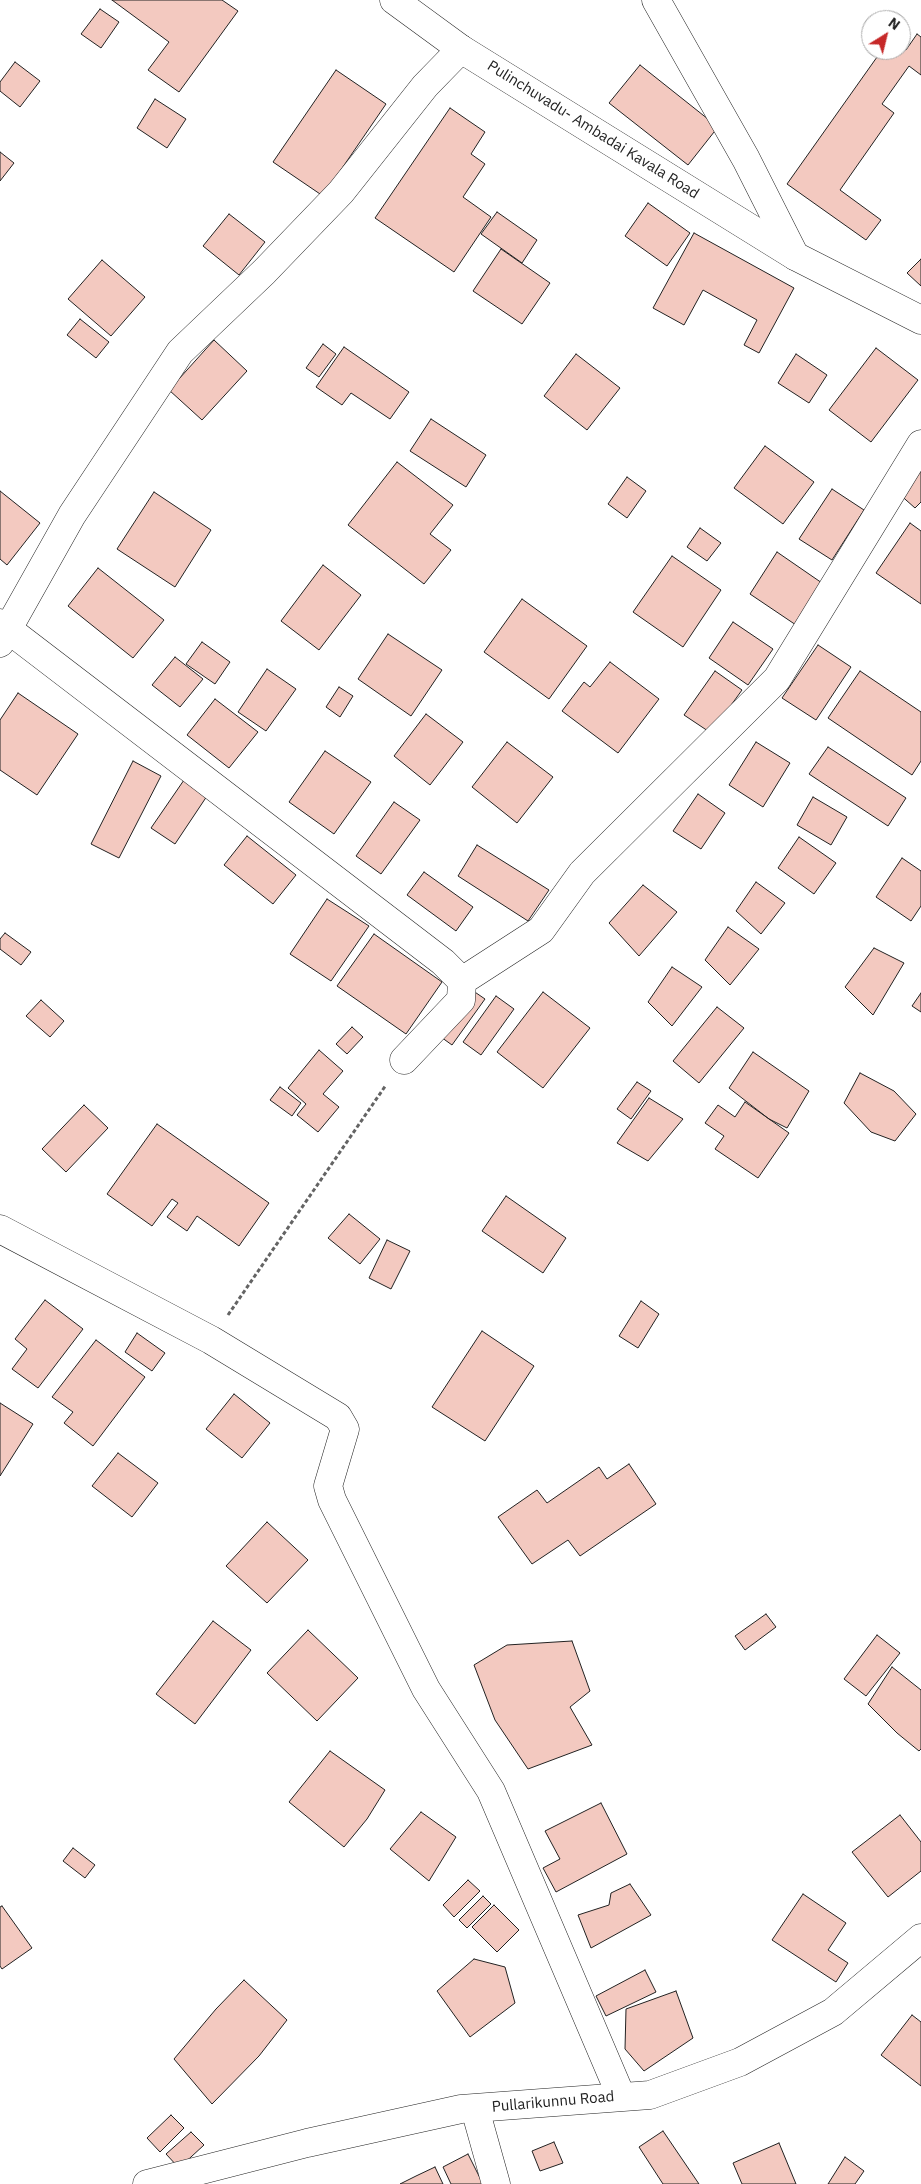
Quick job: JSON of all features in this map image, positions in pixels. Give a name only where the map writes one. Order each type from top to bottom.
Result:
[{"type":"street","name":"Pulinchuvadu- Ambadai Kavala Road","points":[[394,0],[461,48],[795,256],[921,320]]},
{"type":"street","points":[[656,0],[746,159],[795,256]]},
{"type":"street","points":[[404,1060],[461,1000],[462,981],[443,962],[3,632],[72,514],[180,352],[264,272],[341,192],[425,86],[461,48]]},
{"type":"street","points":[[462,981],[541,930],[582,873],[777,679],[921,444]]},
{"type":"street","points":[[0,1229],[211,1340],[278,1379],[338,1417],[342,1422],[345,1429],[344,1437],[328,1486],[332,1500],[426,1689],[491,1791],[621,2096]]},
{"type":"street","name":"Pullarikunnu Road","points":[[147,2184],[307,2143],[461,2109],[650,2095],[740,2062],[833,2012],[921,1938]]},
{"type":"street","points":[[475,2109],[496,2184]]},
{"type":"path","points":[[211,1340],[404,1060]]},
{"type":"building","points":[[112,0],[222,0],[238,11],[179,92],[148,70],[169,42]]},
{"type":"building","points":[[100,9],[119,22],[101,48],[81,34]]},
{"type":"building","points":[[917,34],[921,37],[921,75],[909,66],[882,104],[894,113],[840,190],[881,220],[866,240],[787,184],[875,60],[911,60],[911,43]]},
{"type":"building","points":[[15,62],[40,81],[20,107],[0,91],[0,82]]},
{"type":"building","points":[[640,65],[718,127],[688,165],[609,103]]},
{"type":"building","points":[[336,70],[386,104],[323,196],[273,162]]},
{"type":"building","points":[[155,99],[186,119],[167,148],[137,128]]},
{"type":"building","points":[[450,108],[485,132],[471,154],[485,164],[463,197],[491,217],[454,272],[375,218]]},
{"type":"building","points":[[0,152],[14,163],[0,181]]},
{"type":"building","points":[[648,203],[690,233],[667,266],[625,236]]},
{"type":"building","points":[[497,212],[537,240],[522,263],[481,234]]},
{"type":"building","points":[[229,214],[265,242],[239,275],[203,246]]},
{"type":"building","points":[[694,233],[794,288],[759,353],[744,345],[757,320],[703,290],[684,325],[653,308]]},
{"type":"building","points":[[501,249],[550,283],[522,324],[473,291]]},
{"type":"building","points":[[921,259],[921,286],[907,273]]},
{"type":"building","points":[[102,260],[145,297],[111,336],[68,299]]},
{"type":"building","points":[[80,319],[109,342],[96,358],[67,335]]},
{"type":"building","points":[[214,340],[247,371],[202,420],[169,390]]},
{"type":"building","points":[[323,344],[336,354],[319,377],[306,368]]},
{"type":"building","points":[[344,347],[409,392],[390,419],[351,393],[342,405],[316,387]]},
{"type":"building","points":[[876,348],[918,380],[871,442],[829,410]]},
{"type":"building","points":[[576,354],[620,388],[587,430],[544,396]]},
{"type":"building","points":[[796,354],[827,375],[809,403],[778,383]]},
{"type":"building","points":[[431,419],[486,455],[466,487],[410,451]]},
{"type":"building","points":[[765,446],[814,482],[783,524],[734,488]]},
{"type":"building","points":[[397,462],[453,505],[430,534],[451,550],[424,584],[348,525]]},
{"type":"building","points":[[921,464],[921,502],[915,508],[897,492]]},
{"type":"building","points":[[627,477],[646,491],[627,518],[608,504]]},
{"type":"building","points":[[832,489],[864,510],[832,560],[799,539]]},
{"type":"building","points":[[0,491],[40,523],[7,565],[0,559]]},
{"type":"building","points":[[154,492],[211,530],[175,587],[117,549]]},
{"type":"building","points":[[910,523],[921,531],[921,604],[876,573]]},
{"type":"building","points":[[700,528],[721,543],[707,561],[687,547]]},
{"type":"building","points":[[777,552],[822,583],[796,625],[750,594]]},
{"type":"building","points":[[672,556],[721,590],[683,647],[633,612]]},
{"type":"building","points":[[323,565],[361,595],[319,650],[281,621]]},
{"type":"building","points":[[98,568],[164,620],[133,658],[68,606]]},
{"type":"building","points":[[522,599],[587,646],[549,699],[484,652]]},
{"type":"building","points":[[733,622],[773,649],[748,685],[709,658]]},
{"type":"building","points":[[388,634],[442,670],[411,716],[358,679]]},
{"type":"building","points":[[202,642],[230,662],[215,684],[186,664]]},
{"type":"building","points":[[818,645],[851,667],[816,720],[782,698]]},
{"type":"building","points":[[175,657],[203,679],[180,707],[152,685]]},
{"type":"building","points":[[610,662],[659,699],[618,753],[562,711],[584,682],[590,687]]},
{"type":"building","points":[[267,669],[296,689],[266,731],[238,712]]},
{"type":"building","points":[[715,671],[742,690],[711,733],[684,715]]},
{"type":"building","points":[[860,671],[921,712],[921,761],[912,775],[828,718]]},
{"type":"building","points":[[339,687],[353,696],[340,717],[326,707]]},
{"type":"building","points":[[18,693],[78,734],[37,795],[0,770],[0,720]]},
{"type":"building","points":[[215,699],[258,732],[229,768],[187,735]]},
{"type":"building","points":[[426,714],[463,742],[430,785],[394,756]]},
{"type":"building","points":[[507,742],[553,777],[517,823],[472,787]]},
{"type":"building","points":[[756,742],[790,763],[763,807],[729,785]]},
{"type":"building","points":[[828,747],[906,798],[888,826],[809,774]]},
{"type":"building","points":[[325,751],[371,782],[334,834],[289,802]]},
{"type":"building","points":[[133,761],[161,776],[119,858],[91,844]]},
{"type":"building","points":[[184,780],[207,796],[175,844],[151,828]]},
{"type":"building","points":[[698,794],[725,813],[701,849],[673,831]]},
{"type":"building","points":[[813,797],[847,817],[831,845],[797,825]]},
{"type":"building","points":[[394,802],[420,820],[381,874],[356,856]]},
{"type":"building","points":[[247,836],[296,875],[273,904],[224,865]]},
{"type":"building","points":[[799,837],[836,863],[814,894],[778,868]]},
{"type":"building","points":[[477,845],[549,890],[528,921],[458,876]]},
{"type":"building","points":[[902,858],[921,871],[921,906],[911,921],[876,897]]},
{"type":"building","points":[[424,872],[473,907],[456,931],[407,895]]},
{"type":"building","points":[[756,882],[785,903],[761,934],[736,911]]},
{"type":"building","points":[[643,885],[677,912],[639,956],[609,923]]},
{"type":"building","points":[[327,899],[369,926],[331,981],[290,954]]},
{"type":"building","points":[[728,927],[759,949],[730,985],[705,960]]},
{"type":"building","points":[[5,933],[31,952],[21,965],[0,949],[0,939]]},
{"type":"building","points":[[374,934],[442,982],[406,1034],[337,986]]},
{"type":"building","points":[[874,948],[904,963],[873,1015],[845,987]]},
{"type":"building","points":[[672,967],[702,987],[672,1026],[648,1002]]},
{"type":"building","points":[[466,986],[485,999],[452,1045],[434,1032]]},
{"type":"building","points":[[543,992],[590,1028],[543,1088],[497,1052]]},
{"type":"building","points":[[921,993],[921,1012],[912,1006]]},
{"type":"building","points":[[496,996],[514,1009],[481,1055],[463,1042]]},
{"type":"building","points":[[41,1000],[64,1021],[50,1037],[26,1016]]},
{"type":"building","points":[[717,1007],[744,1028],[699,1083],[673,1061]]},
{"type":"building","points":[[352,1027],[363,1037],[347,1054],[336,1044]]},
{"type":"building","points":[[319,1050],[343,1071],[323,1094],[339,1107],[318,1132],[297,1115],[306,1104],[288,1088]]},
{"type":"building","points":[[753,1052],[809,1091],[787,1128],[769,1119],[729,1088]]},
{"type":"building","points":[[860,1073],[894,1091],[916,1114],[895,1141],[871,1132],[844,1103]]},
{"type":"building","points":[[637,1082],[651,1091],[631,1119],[617,1109]]},
{"type":"building","points":[[280,1087],[301,1103],[292,1116],[270,1100]]},
{"type":"building","points":[[649,1098],[683,1119],[648,1161],[617,1143]]},
{"type":"building","points":[[745,1102],[789,1133],[758,1178],[715,1149],[724,1136],[705,1123],[718,1105],[735,1117]]},
{"type":"building","points":[[84,1105],[108,1128],[66,1172],[42,1149]]},
{"type":"building","points":[[157,1124],[269,1203],[239,1246],[197,1216],[187,1231],[167,1217],[178,1203],[172,1199],[152,1226],[107,1194]]},
{"type":"building","points":[[506,1196],[566,1238],[543,1273],[482,1231]]},
{"type":"building","points":[[349,1214],[380,1239],[360,1264],[328,1238]]},
{"type":"building","points":[[387,1240],[410,1251],[391,1289],[369,1278]]},
{"type":"building","points":[[45,1300],[83,1329],[38,1388],[12,1369],[27,1349],[15,1339]]},
{"type":"building","points":[[641,1301],[659,1314],[638,1348],[619,1336]]},
{"type":"building","points":[[482,1331],[534,1366],[485,1441],[432,1407]]},
{"type":"building","points":[[137,1333],[165,1353],[152,1371],[125,1352]]},
{"type":"building","points":[[96,1340],[145,1377],[93,1446],[64,1423],[73,1412],[52,1397]]},
{"type":"building","points":[[234,1394],[270,1423],[242,1458],[206,1429]]},
{"type":"building","points":[[0,1403],[33,1424],[0,1476]]},
{"type":"building","points":[[118,1453],[158,1483],[132,1517],[92,1486]]},
{"type":"building","points":[[629,1464],[656,1504],[580,1556],[568,1540],[532,1564],[498,1517],[537,1490],[547,1503],[599,1467],[607,1479]]},
{"type":"building","points":[[267,1522],[308,1560],[267,1603],[226,1566]]},
{"type":"building","points":[[766,1614],[776,1627],[745,1650],[735,1636]]},
{"type":"building","points":[[213,1621],[251,1650],[195,1724],[156,1694]]},
{"type":"building","points":[[308,1630],[358,1678],[317,1721],[267,1673]]},
{"type":"building","points":[[877,1635],[900,1653],[866,1696],[844,1679]]},
{"type":"building","points":[[572,1641],[590,1691],[570,1707],[592,1745],[528,1769],[495,1720],[474,1665],[507,1645]]},
{"type":"building","points":[[892,1667],[921,1690],[921,1749],[919,1751],[897,1733],[868,1704]]},
{"type":"building","points":[[330,1751],[385,1790],[367,1819],[344,1847],[289,1802]]},
{"type":"building","points":[[601,1803],[627,1854],[556,1892],[543,1868],[560,1859],[545,1831]]},
{"type":"building","points":[[421,1812],[456,1837],[429,1881],[390,1849]]},
{"type":"building","points":[[900,1815],[921,1842],[921,1871],[888,1897],[852,1852]]},
{"type":"building","points":[[73,1848],[95,1865],[85,1878],[63,1861]]},
{"type":"building","points":[[468,1880],[480,1891],[454,1917],[443,1905]]},
{"type":"building","points":[[630,1884],[651,1915],[591,1948],[578,1915],[609,1905],[611,1893]]},
{"type":"building","points":[[803,1894],[846,1923],[828,1950],[848,1963],[836,1982],[772,1940]]},
{"type":"building","points":[[483,1896],[491,1904],[467,1928],[459,1920]]},
{"type":"building","points":[[494,1905],[519,1930],[497,1952],[472,1927]]},
{"type":"building","points":[[2,1906],[32,1948],[2,1969],[0,1966],[0,1907]]},
{"type":"building","points":[[474,1959],[505,1967],[515,2003],[470,2037],[437,1991]]},
{"type":"building","points":[[645,1970],[656,1992],[606,2016],[596,1996]]},
{"type":"building","points":[[244,1980],[287,2020],[259,2056],[212,2104],[174,2059],[216,2009]]},
{"type":"building","points":[[676,1991],[693,2038],[644,2071],[625,2049],[626,2009]]},
{"type":"building","points":[[912,2015],[921,2022],[921,2086],[881,2055]]},
{"type":"building","points":[[171,2115],[184,2128],[160,2152],[147,2138]]},
{"type":"building","points":[[663,2131],[699,2184],[663,2184],[639,2147]]},
{"type":"building","points":[[191,2132],[204,2145],[179,2168],[166,2154]]},
{"type":"building","points":[[554,2142],[563,2163],[540,2171],[532,2151]]},
{"type":"building","points":[[779,2143],[796,2184],[742,2184],[733,2163]]},
{"type":"building","points":[[468,2154],[483,2184],[451,2184],[443,2167]]},
{"type":"building","points":[[845,2157],[864,2171],[855,2184],[828,2184]]},
{"type":"building","points":[[435,2167],[443,2184],[400,2184],[416,2176]]}]
